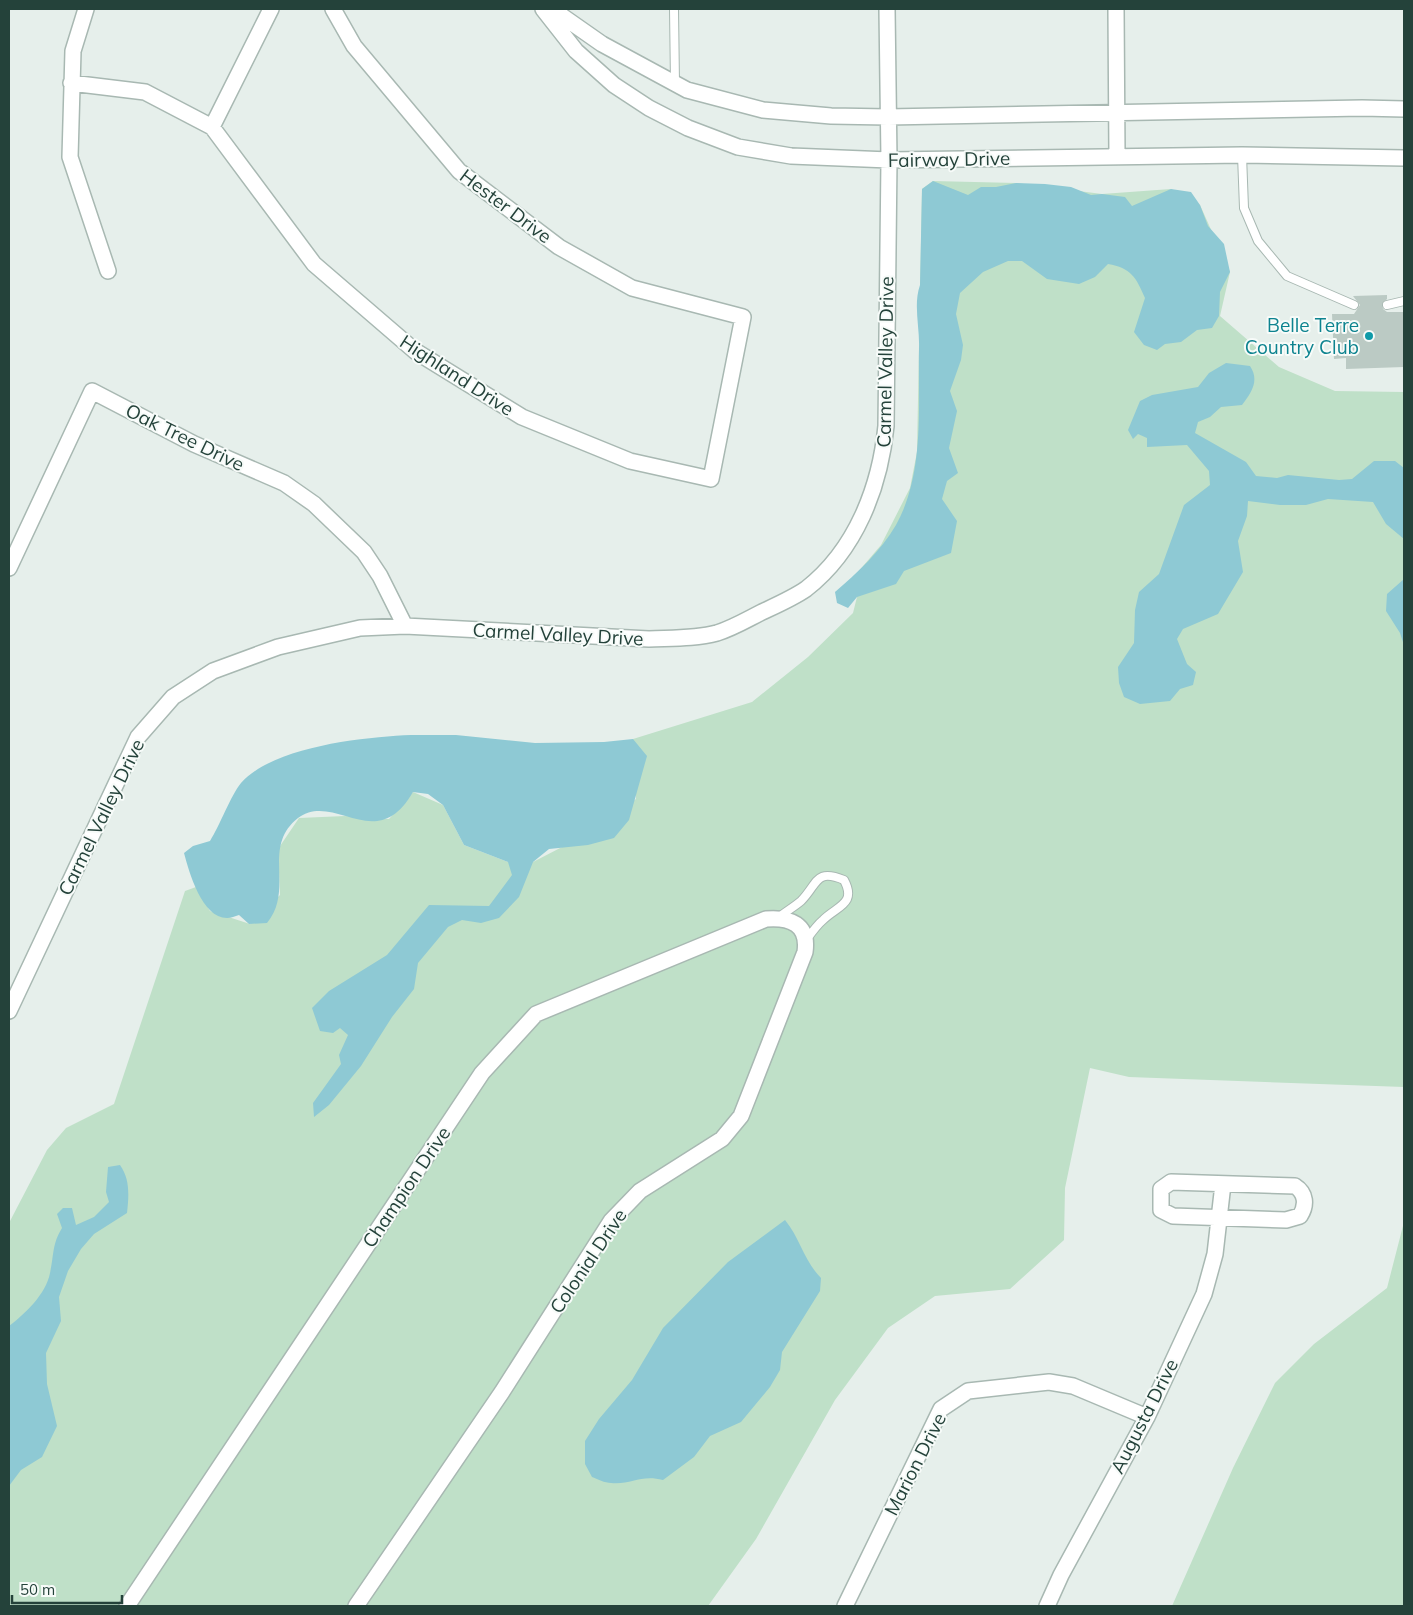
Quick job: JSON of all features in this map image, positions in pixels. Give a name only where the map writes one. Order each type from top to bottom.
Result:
[{"type":"street","points":[[86,9],[72,50],[70,157],[108,271]]},
{"type":"street","points":[[212,127],[271,9]]},
{"type":"street","name":"Hester Drive","points":[[333,9],[354,46],[459,171],[552,241],[632,288],[743,317]]},
{"type":"street","name":"Fairway Drive","points":[[547,9],[602,44],[687,90],[763,110],[831,116],[888,116],[1353,108],[1404,109]]},
{"type":"street","name":"Fairway Drive","points":[[547,9],[576,51],[614,85],[649,108],[688,128],[738,147],[782,154],[836,159],[889,160],[1242,155],[1404,158]]},
{"type":"street","name":"Carmel Valley Drive","points":[[9,1011],[138,737],[173,696],[213,671],[278,647],[360,628],[405,626],[649,639],[682,638],[718,633],[805,590],[840,554],[868,505],[883,456],[886,426],[889,160],[887,9]]},
{"type":"street","points":[[1116,9],[1117,156]]},
{"type":"street","name":"Highland Drive","points":[[71,83],[145,92],[212,127],[314,264],[415,352],[522,417],[630,461],[712,479],[743,317]]},
{"type":"street","name":"Oak Tree Drive","points":[[9,568],[92,391],[194,444],[284,483],[314,504],[364,552],[380,576],[405,626]]},
{"type":"street","points":[[778,918],[790,921],[804,934]]},
{"type":"street","name":"Champion Drive","points":[[127,1606],[482,1073],[536,1014],[766,919],[778,918]]},
{"type":"street","name":"Colonial Drive","points":[[356,1606],[502,1392],[611,1221],[640,1192],[722,1139],[741,1116],[805,952],[804,934]]},
{"type":"street","points":[[1171,1182],[1223,1184],[1295,1186],[1301,1190],[1305,1202],[1300,1216],[1294,1219],[1173,1216],[1161,1210],[1161,1189],[1171,1182]]},
{"type":"street","name":"Augusta Drive","points":[[1047,1606],[1061,1576],[1147,1417],[1204,1294],[1211,1274],[1220,1218],[1223,1184]]},
{"type":"street","name":"Marion Drive","points":[[845,1606],[941,1409],[968,1391],[1049,1382],[1073,1386],[1147,1417]]},
{"type":"lane","points":[[674,9],[675,84]]},
{"type":"lane","points":[[1242,155],[1244,208],[1258,241],[1287,276],[1354,305]]},
{"type":"lane","points":[[1387,305],[1404,300]]},
{"type":"lane","points":[[778,918],[800,902],[815,881],[822,876],[834,876],[844,880],[848,888],[847,898],[842,907],[804,934]]},
{"type":"green space","name":"Belle Terre Country Club","points":[[933,181],[1016,183],[1102,194],[1171,189],[1200,205],[1230,272],[1220,316],[1279,367],[1335,391],[1404,392],[1404,1087],[1129,1077],[1090,1068],[1065,1188],[1064,1240],[1010,1289],[935,1296],[888,1328],[835,1400],[756,1539],[708,1606],[9,1606],[9,1223],[47,1150],[66,1128],[114,1104],[185,891],[196,887],[210,911],[250,924],[280,895],[278,849],[299,818],[345,816],[389,819],[413,792],[443,805],[464,845],[508,862],[533,862],[564,846],[636,799],[633,739],[752,702],[808,657],[853,613],[857,597],[858,572],[881,545],[910,488],[917,452],[922,189]]},
{"type":"green space","points":[[1404,1222],[1404,1606],[1172,1606],[1233,1468],[1275,1383],[1314,1344],[1387,1288]]},
{"type":"water","points":[[933,181],[968,195],[981,187],[996,187],[1016,183],[1071,187],[1091,195],[1102,194],[1125,197],[1132,206],[1171,189],[1191,192],[1200,205],[1208,226],[1224,244],[1230,272],[1220,292],[1219,316],[1212,328],[1197,330],[1181,342],[1165,344],[1157,350],[1144,345],[1134,332],[1145,298],[1139,284],[1132,275],[1122,268],[1108,264],[1095,277],[1079,284],[1047,279],[1022,261],[1008,261],[983,272],[960,293],[956,314],[963,345],[961,360],[950,391],[957,411],[949,448],[958,473],[947,481],[942,499],[957,521],[951,553],[904,571],[896,584],[857,597],[848,608],[837,603],[835,592],[868,561],[890,535],[905,505],[912,484],[916,461],[919,416],[917,300],[920,285],[922,189]]},
{"type":"water","points":[[1226,363],[1250,366],[1254,377],[1253,387],[1242,405],[1221,407],[1210,417],[1198,422],[1195,433],[1246,462],[1256,476],[1277,478],[1288,475],[1339,480],[1352,479],[1374,461],[1395,461],[1404,468],[1404,539],[1386,524],[1373,502],[1328,499],[1306,505],[1280,505],[1248,501],[1247,516],[1238,541],[1243,572],[1218,614],[1183,629],[1177,639],[1187,664],[1196,672],[1193,685],[1180,689],[1170,701],[1140,704],[1124,697],[1119,683],[1118,667],[1134,643],[1135,610],[1139,592],[1159,574],[1184,505],[1210,485],[1209,471],[1187,445],[1147,447],[1147,438],[1138,434],[1133,439],[1128,430],[1140,401],[1152,395],[1198,387],[1209,373]]},
{"type":"water","points":[[1404,579],[1404,645],[1400,633],[1386,611],[1387,594]]},
{"type":"water","points":[[411,735],[456,735],[535,743],[604,742],[633,739],[647,756],[629,820],[614,838],[588,845],[549,849],[533,862],[519,897],[499,918],[481,923],[462,920],[448,927],[418,963],[414,989],[392,1017],[361,1066],[329,1105],[314,1117],[313,1103],[341,1064],[339,1055],[348,1035],[340,1028],[333,1033],[320,1031],[312,1008],[329,991],[387,955],[429,905],[489,906],[512,875],[508,862],[464,845],[443,805],[428,794],[413,792],[399,810],[385,819],[370,821],[326,812],[312,812],[298,818],[287,829],[281,842],[278,896],[275,910],[267,923],[249,924],[239,915],[227,918],[218,916],[210,911],[193,882],[184,853],[193,846],[210,841],[241,783],[256,770],[275,760],[297,752],[346,741]]},
{"type":"water","points":[[120,1165],[126,1176],[128,1188],[127,1213],[94,1234],[81,1249],[68,1271],[59,1297],[61,1321],[46,1353],[47,1384],[57,1426],[42,1457],[21,1470],[9,1486],[9,1326],[34,1303],[48,1281],[55,1245],[62,1228],[57,1214],[63,1208],[72,1208],[76,1225],[94,1217],[109,1202],[106,1192],[108,1167]]},
{"type":"water","points":[[785,1220],[795,1234],[810,1264],[821,1278],[820,1291],[782,1352],[780,1370],[770,1387],[741,1422],[710,1436],[694,1457],[663,1480],[648,1478],[624,1483],[611,1483],[592,1477],[585,1464],[585,1441],[599,1419],[632,1380],[663,1328],[728,1262]]},
{"type":"building","name":"Belle Terre Country Club","points":[[1387,295],[1387,299],[1382,304],[1383,309],[1387,312],[1404,312],[1404,367],[1346,369],[1346,358],[1334,359],[1332,314],[1354,314],[1360,305],[1353,296]]},
{"type":"place","name":"Belle Terre Country Club","points":[[1369,336]]}]
